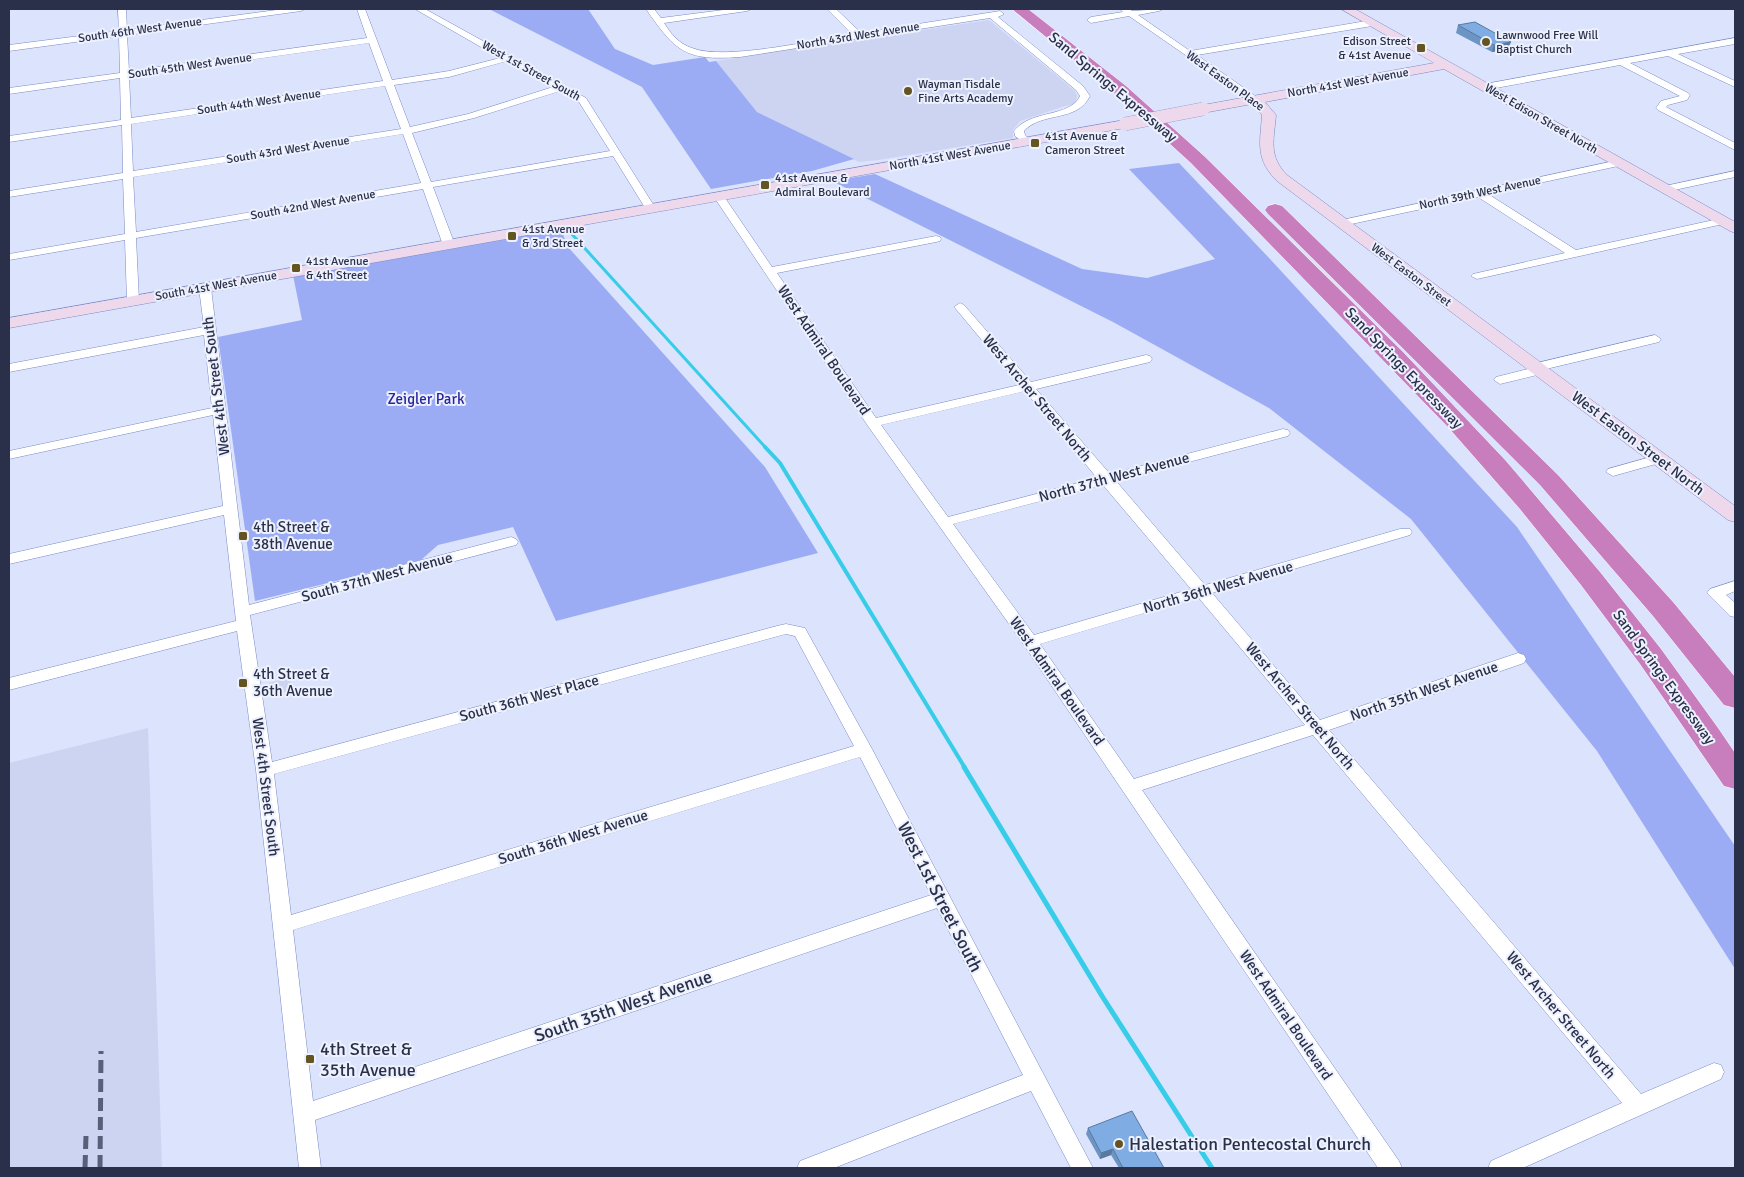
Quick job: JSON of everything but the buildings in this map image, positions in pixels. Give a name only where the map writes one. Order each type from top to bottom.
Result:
[{"type":"highway","name":"Sand Springs Expressway","points":[[1042,9],[1119,69],[1199,138],[1482,412],[1577,511],[1735,697]]},
{"type":"highway","name":"Sand Springs Expressway","points":[[1003,13],[1096,70],[1179,142],[1438,401],[1496,466],[1598,588],[1667,680],[1735,777]]},
{"type":"street","points":[[122,9],[133,301]]},
{"type":"street","name":"South 46th West Avenue","points":[[9,48],[301,9]]},
{"type":"street","points":[[361,9],[425,185],[449,244]]},
{"type":"street","name":"West 1st Street South","points":[[419,9],[562,87],[588,105],[651,209]]},
{"type":"street","points":[[650,9],[659,22],[747,9]]},
{"type":"street","points":[[831,9],[859,36]]},
{"type":"street","points":[[1091,20],[1127,11],[1158,9]]},
{"type":"street","name":"West Edison Street North","points":[[1347,9],[1729,225]]},
{"type":"street","name":"West Easton Place","points":[[1127,11],[1262,105],[1269,115],[1266,152],[1273,169],[1282,178]]},
{"type":"street","points":[[1003,13],[1086,96],[1083,102],[1075,108],[1037,118],[1025,124],[1020,131],[1020,136],[1027,142]]},
{"type":"street","name":"North 43rd West Avenue","points":[[659,22],[681,46],[698,52],[716,55],[740,54],[1003,13]]},
{"type":"street","points":[[1189,54],[1372,23]]},
{"type":"street","name":"South 45th West Avenue","points":[[9,91],[371,40]]},
{"type":"street","points":[[1485,87],[1735,41]]},
{"type":"street","points":[[1669,53],[1735,84]]},
{"type":"street","name":"South 44th West Avenue","points":[[9,139],[387,83],[466,70],[509,58]]},
{"type":"street","points":[[1620,62],[1685,95],[1684,98],[1664,103],[1661,108],[1735,147]]},
{"type":"street","name":"North 41st West Avenue","points":[[719,197],[1446,65]]},
{"type":"street","name":"South 43rd West Avenue","points":[[9,194],[405,131],[457,121],[562,87]]},
{"type":"street","name":"South 42nd West Avenue","points":[[9,257],[616,153]]},
{"type":"street","name":"North 39th West Avenue","points":[[1342,223],[1619,163]]},
{"type":"street","points":[[1665,189],[1735,174]]},
{"type":"street","name":"West Easton Street","points":[[1282,178],[1539,369]]},
{"type":"street","points":[[1479,193],[1576,255]]},
{"type":"street","name":"South 41st West Avenue","points":[[9,323],[719,197]]},
{"type":"street","name":"West Admiral Boulevard","points":[[719,197],[873,423],[1030,641],[1391,1168]]},
{"type":"street","points":[[1477,276],[1729,225]]},
{"type":"street","points":[[770,271],[936,239]]},
{"type":"street","name":"West 4th Street South","points":[[205,288],[243,618],[265,770],[310,1168]]},
{"type":"street","name":"West Archer Street North","points":[[960,307],[1638,1106]]},
{"type":"street","points":[[9,368],[210,330]]},
{"type":"street","points":[[1500,380],[1655,338]]},
{"type":"street","points":[[873,423],[1146,359]]},
{"type":"street","name":"West Easton Street North","points":[[1539,369],[1735,516]]},
{"type":"street","points":[[9,455],[219,410]]},
{"type":"street","name":"North 37th West Avenue","points":[[945,522],[1283,433]]},
{"type":"street","points":[[1613,472],[1658,459]]},
{"type":"street","points":[[9,559],[230,509]]},
{"type":"street","name":"North 36th West Avenue","points":[[1030,641],[1405,532]]},
{"type":"street","name":"South 37th West Avenue","points":[[9,684],[511,542]]},
{"type":"street","points":[[1735,586],[1715,593],[1735,612]]},
{"type":"street","name":"West 1st Street South","points":[[794,630],[800,632],[804,637],[864,749],[1082,1168]]},
{"type":"street","name":"South 36th West Place","points":[[265,770],[777,631],[794,630]]},
{"type":"street","name":"North 35th West Avenue","points":[[1131,787],[1318,727],[1518,659]]},
{"type":"street","name":"South 36th West Avenue","points":[[283,925],[864,749]]},
{"type":"street","name":"South 35th West Avenue","points":[[304,1114],[942,899]]},
{"type":"street","points":[[1499,1168],[1714,1072]]},
{"type":"street","points":[[808,1168],[1035,1080]]},
{"type":"shaded area","name":"Wayman Tisdale Fine Arts Academy","points":[[989,20],[1074,90],[1077,95],[1076,102],[1072,105],[1020,121],[1013,130],[1013,138],[878,160],[859,162],[757,112],[716,61]]},
{"type":"shaded area","points":[[290,677],[292,690],[271,696],[269,683]]},
{"type":"shaded area","points":[[148,728],[162,1168],[9,1168],[9,763]]},
{"type":"green space","points":[[489,9],[588,9],[615,49],[653,65],[705,57],[709,62],[716,61],[757,112],[854,159],[812,171],[711,189],[642,87]]},
{"type":"green space","points":[[1179,163],[1517,527],[1735,846],[1735,969],[1597,751],[1411,519],[1269,408],[1113,322],[832,181],[875,174],[1082,269],[1147,278],[1215,259],[1129,169]]},
{"type":"green space","name":"Zeigler Park","points":[[546,231],[562,232],[568,247],[765,467],[818,553],[556,621],[513,527],[438,545],[421,560],[255,601],[218,337],[302,320],[293,275]]},
{"type":"waterway","points":[[570,232],[766,448]]},
{"type":"waterway","points":[[765,447],[780,463],[965,768]]},
{"type":"waterway","points":[[964,767],[1102,996],[1212,1168]]},
{"type":"railway","points":[[100,1168],[101,1051]]},
{"type":"railway","points":[[85,1168],[86,1135]]},
{"type":"place","name":"Lawnwood Free Will Baptist Church","points":[[1486,42]]},
{"type":"place","name":"Edison Street & 41st Avenue","points":[[1421,48]]},
{"type":"place","name":"Wayman Tisdale Fine Arts Academy","points":[[908,91]]},
{"type":"place","name":"41st Avenue & Cameron Street","points":[[1035,143]]},
{"type":"place","name":"41st Avenue & Admiral Boulevard","points":[[765,185]]},
{"type":"place","name":"41st Avenue & 3rd Street","points":[[512,236]]},
{"type":"place","name":"41st Avenue & 4th Street","points":[[296,268]]},
{"type":"place","name":"4th Street & 38th Avenue","points":[[243,536]]},
{"type":"place","name":"4th Street & 36th Avenue","points":[[243,683]]},
{"type":"place","name":"4th Street & 35th Avenue","points":[[310,1059]]},
{"type":"place","name":"Halestation Pentecostal Church","points":[[1119,1144]]}]
